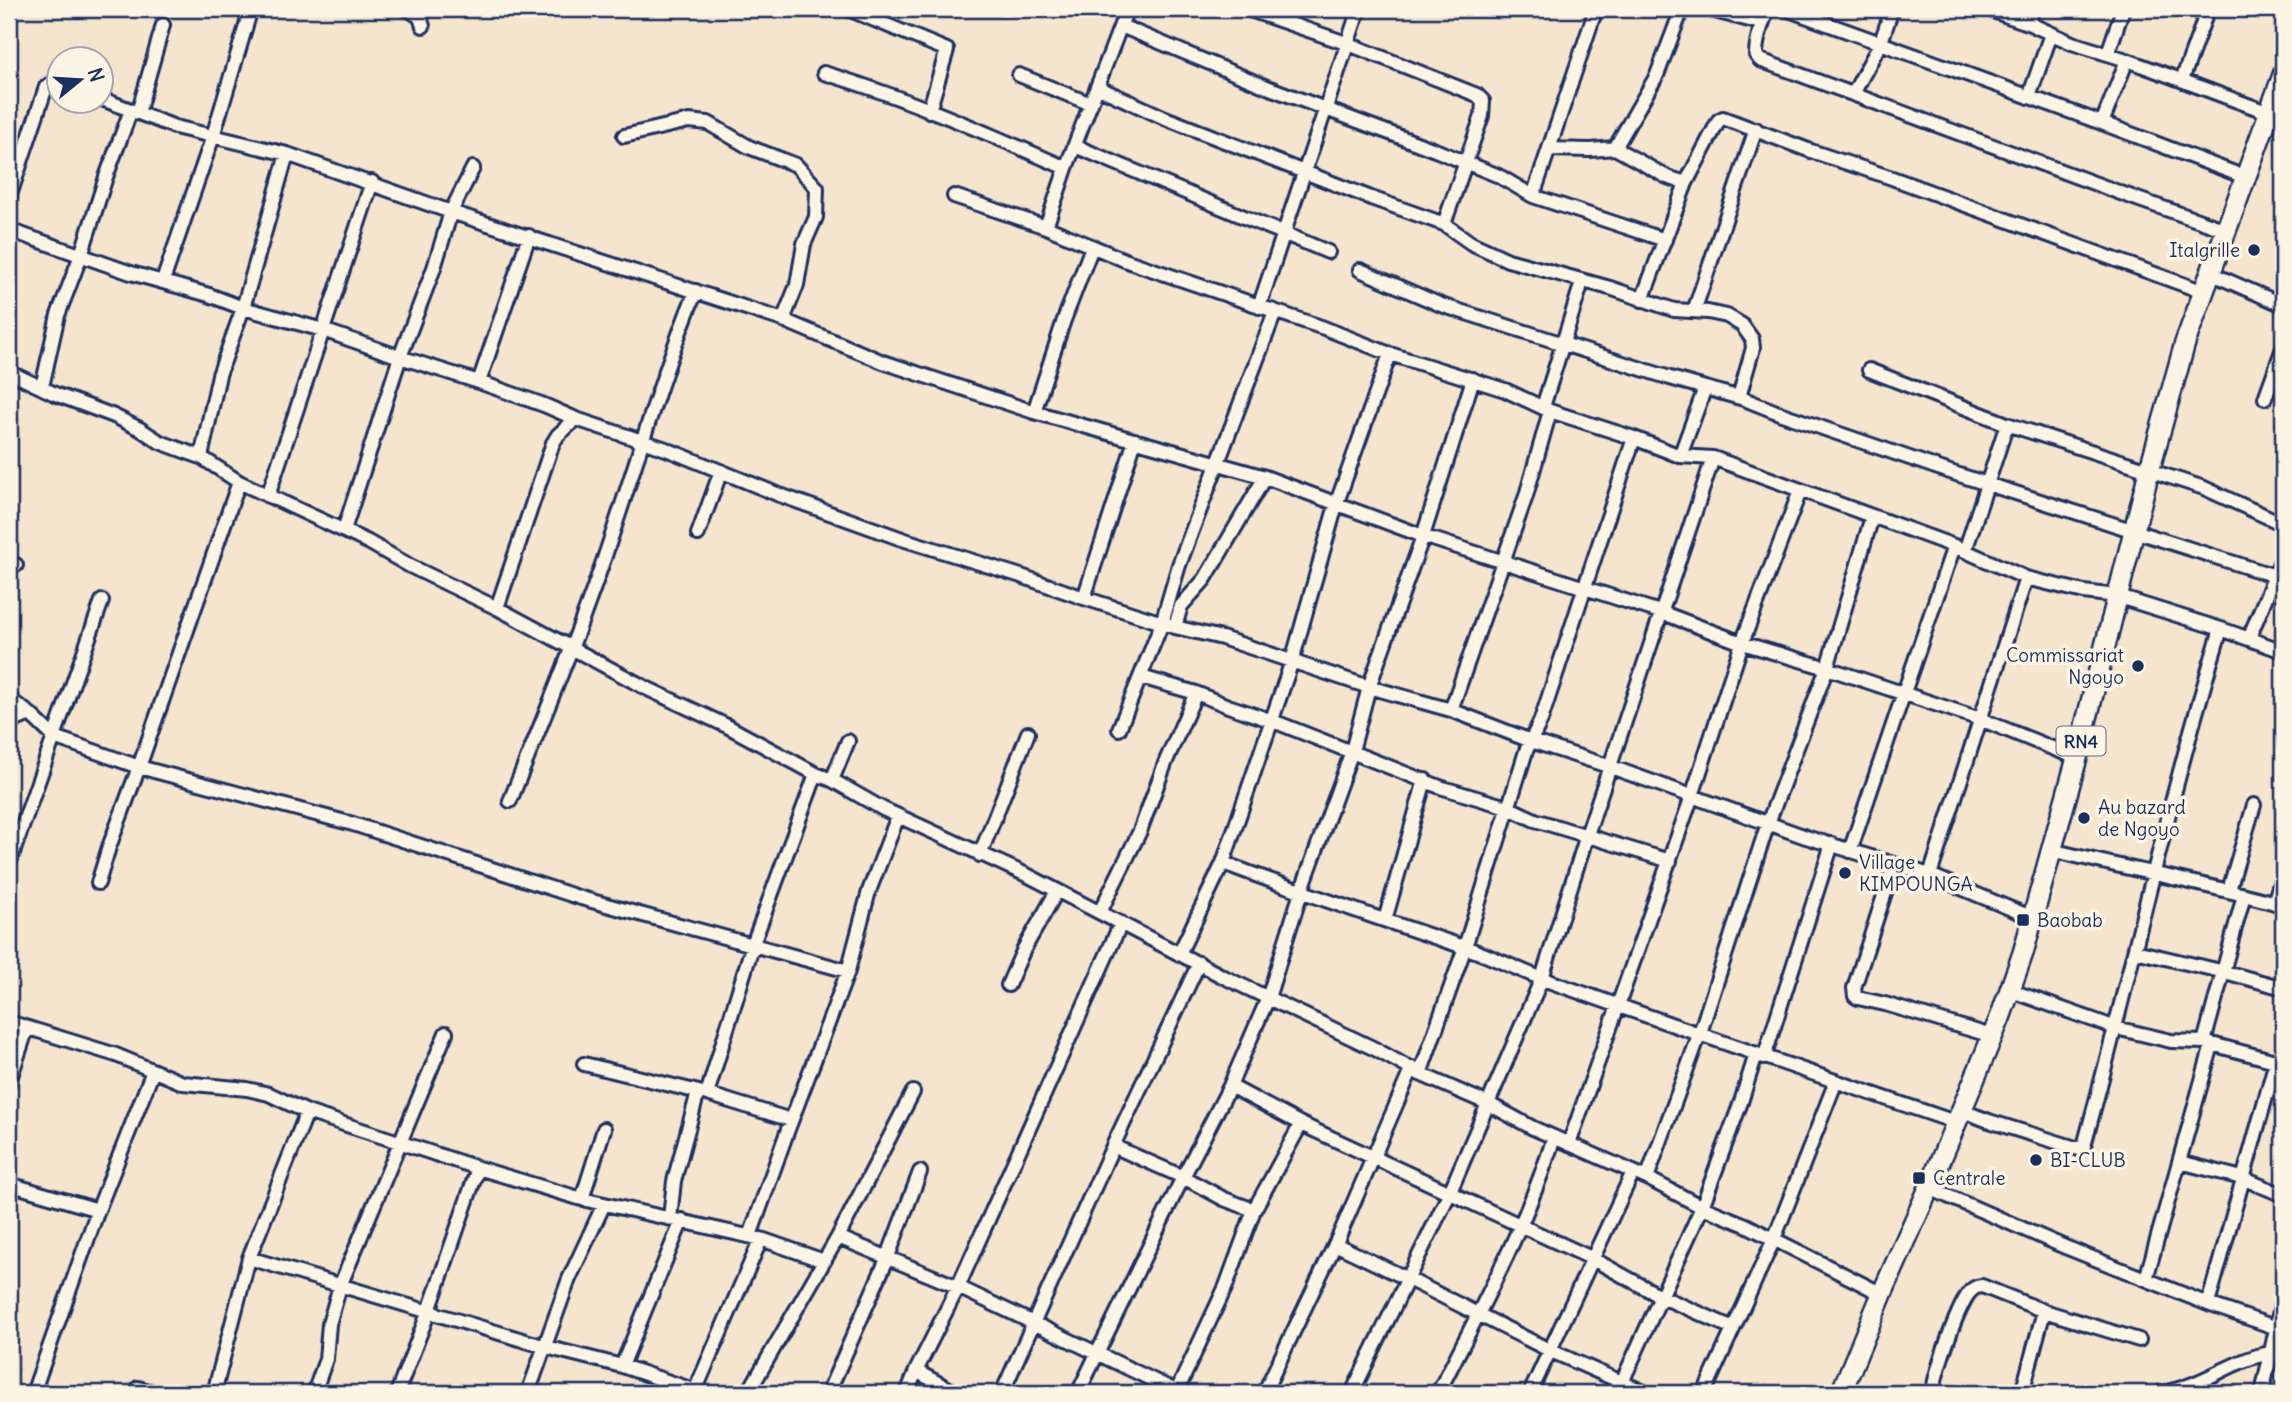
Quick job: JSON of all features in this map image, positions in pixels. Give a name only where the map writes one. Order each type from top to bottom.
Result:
[{"type":"highway","name":"RN4","points":[[1841,1393],[1992,1036],[2023,953],[2077,758],[2116,596],[2185,343],[2245,177],[2276,115],[2283,75]]},
{"type":"street","points":[[163,281],[213,136],[251,9]]},
{"type":"street","points":[[408,9],[420,17],[423,26]]},
{"type":"street","points":[[849,9],[947,50],[929,111]]},
{"type":"street","points":[[1046,227],[1127,9]]},
{"type":"street","points":[[1247,9],[1346,43],[1477,95],[1483,101],[1482,116],[1467,164],[1444,224]]},
{"type":"street","points":[[1259,307],[1359,9]]},
{"type":"street","points":[[1533,196],[1597,9]]},
{"type":"street","points":[[1615,148],[1657,75],[1682,9]]},
{"type":"street","points":[[1707,9],[1762,23]]},
{"type":"street","points":[[1768,9],[1756,48],[1756,55],[1760,60],[2226,230]]},
{"type":"street","points":[[1786,9],[2245,177]]},
{"type":"street","points":[[1853,94],[1881,42],[1892,9]]},
{"type":"street","points":[[1987,9],[2028,23],[2072,43],[2127,60],[2276,115]]},
{"type":"street","points":[[2028,23],[2033,9]]},
{"type":"street","points":[[2108,54],[2123,9]]},
{"type":"street","points":[[2182,80],[2208,9]]},
{"type":"street","points":[[42,387],[58,315],[163,25]]},
{"type":"street","points":[[1121,26],[1267,87],[1499,176],[1533,196],[1665,240]]},
{"type":"street","points":[[2029,97],[2051,34]]},
{"type":"street","points":[[2102,123],[2127,60]]},
{"type":"street","points":[[824,73],[855,82],[989,134],[1066,169]]},
{"type":"street","points":[[1019,75],[1091,104]]},
{"type":"street","points":[[9,198],[46,87]]},
{"type":"street","points":[[1097,87],[1165,118],[1444,224],[1471,243],[1508,260],[1610,288],[1674,310],[1727,316],[1749,332],[1752,339],[1753,348],[1738,397]]},
{"type":"street","points":[[116,104],[175,127],[287,154],[334,172],[372,182],[451,212],[783,320],[883,362],[1034,412],[1265,477],[1423,536],[1663,612],[1742,643],[1980,719],[2077,758]]},
{"type":"street","points":[[1642,300],[1686,183],[1721,118],[1727,118],[1811,151],[1944,197],[2283,305]]},
{"type":"street","points":[[624,136],[689,121],[708,123],[748,147],[796,166],[817,188],[816,217],[804,244],[797,285],[783,320]]},
{"type":"street","points":[[1694,311],[1756,129]]},
{"type":"street","points":[[1075,146],[1328,252]]},
{"type":"street","points":[[1549,149],[1615,148],[1667,177],[1686,183]]},
{"type":"street","points":[[201,457],[219,375],[243,308],[287,154]]},
{"type":"street","points":[[344,530],[451,212],[473,168]]},
{"type":"street","points":[[268,496],[372,182]]},
{"type":"street","points":[[954,196],[1046,227],[1092,247],[1324,328],[1390,354],[1505,390],[1546,409],[1680,456],[1713,458],[1959,548],[2026,578],[2084,592],[2116,596],[2283,651]]},
{"type":"street","points":[[9,230],[243,308],[323,330],[400,358],[479,382],[853,523],[1162,623],[1222,638],[1369,687],[1451,710],[1531,741],[1768,823],[1930,875],[2033,918]]},
{"type":"street","points":[[479,382],[529,236]]},
{"type":"street","points":[[1034,412],[1064,320],[1092,247]]},
{"type":"street","points":[[1360,270],[1441,305],[1738,397],[1988,484],[2275,576]]},
{"type":"street","points":[[1451,710],[1526,496],[1562,344],[1582,282]]},
{"type":"street","points":[[510,801],[572,649],[671,350],[696,291]]},
{"type":"street","points":[[1119,729],[1162,623],[1179,565],[1275,313]]},
{"type":"street","points":[[2265,398],[2283,348]]},
{"type":"street","points":[[1179,954],[1223,863],[1292,661],[1336,505],[1390,354]]},
{"type":"street","points":[[1869,370],[2007,424],[2204,488],[2283,524]]},
{"type":"street","points":[[9,372],[114,416],[160,442],[201,457],[239,482],[344,530],[898,816],[1029,876],[1179,954],[1416,1071],[1647,1178],[1702,1207],[1774,1238],[1882,1294]]},
{"type":"street","points":[[1078,1393],[1182,1177],[1230,1086],[1268,998],[1301,892],[1352,751],[1369,687],[1423,536],[1474,379]]},
{"type":"street","points":[[1680,456],[1704,388]]},
{"type":"street","points":[[497,608],[553,443],[576,419]]},
{"type":"street","points":[[1850,850],[1902,694],[1959,548],[1988,484],[2007,424]]},
{"type":"street","points":[[1264,1393],[1335,1244],[1372,1157],[1416,1071],[1465,947],[1507,807],[1541,720],[1634,438]]},
{"type":"street","points":[[1084,598],[1135,440]]},
{"type":"street","points":[[1352,1393],[1450,1192],[1542,978],[1713,458]]},
{"type":"street","points":[[698,534],[721,471]]},
{"type":"street","points":[[1175,627],[1181,606],[1205,579],[1265,477]]},
{"type":"street","points":[[98,883],[239,482]]},
{"type":"street","points":[[1569,1144],[1670,861],[1742,643],[1800,491]]},
{"type":"street","points":[[1647,1178],[1700,1033],[1768,823],[1827,668],[1872,517]]},
{"type":"street","points":[[2249,638],[2283,556]]},
{"type":"street","points":[[1930,875],[2026,578]]},
{"type":"street","points":[[9,864],[102,601]]},
{"type":"street","points":[[1223,863],[1465,947],[1542,978],[1760,1056],[1957,1116],[2083,1148],[2116,1028],[2192,721],[2221,629]]},
{"type":"street","points":[[1141,677],[1196,693],[1272,721],[1440,788],[1507,807],[1535,820],[1670,861]]},
{"type":"street","points":[[1100,912],[1140,831],[1166,761],[1196,693]]},
{"type":"street","points":[[9,699],[30,713],[54,737],[139,767],[353,824],[581,898],[848,971]]},
{"type":"street","points":[[9,723],[30,713]]},
{"type":"street","points":[[980,855],[1028,733]]},
{"type":"street","points":[[832,780],[848,741]]},
{"type":"street","points":[[622,1366],[676,1219],[674,1181],[702,1093],[753,944],[816,774]]},
{"type":"street","points":[[1385,920],[1425,780]]},
{"type":"street","points":[[2229,890],[2254,805]]},
{"type":"street","points":[[249,1258],[546,1347],[622,1366],[698,1392],[756,1238],[791,1121],[848,971],[865,902],[898,816]]},
{"type":"street","points":[[1619,1388],[1702,1207],[1760,1056],[1832,844]]},
{"type":"street","points":[[2051,850],[2229,890],[2278,904],[2283,874]]},
{"type":"street","points":[[1894,865],[1854,988],[1855,996],[1992,1036]]},
{"type":"street","points":[[1007,985],[1057,891]]},
{"type":"street","points":[[2146,1279],[2180,1162],[2244,895]]},
{"type":"street","points":[[907,1393],[958,1287],[1121,923]]},
{"type":"street","points":[[2135,951],[2283,988]]},
{"type":"street","points":[[1002,1393],[1199,963]]},
{"type":"street","points":[[2009,990],[2116,1028],[2171,1041],[2208,1044],[2280,1062],[2242,1178],[2208,1304]]},
{"type":"street","points":[[9,1023],[116,1055],[183,1083],[247,1089],[269,1094],[307,1112],[478,1168],[582,1199],[756,1238],[824,1261]]},
{"type":"street","points":[[9,1082],[26,1028]]},
{"type":"street","points":[[314,1393],[326,1359],[329,1324],[340,1286],[446,1033]]},
{"type":"street","points":[[584,1064],[702,1093],[791,1121]]},
{"type":"street","points":[[33,1393],[97,1210],[153,1071]]},
{"type":"street","points":[[1704,1393],[1774,1238],[1836,1081]]},
{"type":"street","points":[[1230,1086],[1301,1124],[1591,1258],[1660,1296],[1732,1328]]},
{"type":"street","points":[[748,1393],[838,1237],[913,1092]]},
{"type":"street","points":[[214,1393],[249,1258],[307,1112]]},
{"type":"street","points":[[838,1237],[958,1287],[1178,1393],[1226,1286],[1254,1210],[1301,1124]]},
{"type":"street","points":[[582,1199],[604,1129]]},
{"type":"street","points":[[1438,1393],[1519,1226],[1554,1137]]},
{"type":"street","points":[[1113,1146],[1224,1199],[1254,1210]]},
{"type":"street","points":[[2180,1162],[2242,1178],[2283,1195]]},
{"type":"street","points":[[397,1393],[429,1311],[478,1168]]},
{"type":"street","points":[[828,1393],[887,1259],[920,1172]]},
{"type":"street","points":[[1530,1393],[1633,1172]]},
{"type":"street","points":[[9,1184],[97,1210]]},
{"type":"street","points":[[1929,1188],[2065,1247],[2279,1329]]},
{"type":"street","points":[[528,1393],[569,1279],[604,1204]]},
{"type":"street","points":[[1335,1244],[1478,1314],[1619,1388],[1646,1393]]},
{"type":"street","points":[[1933,1393],[1951,1331],[1964,1300],[1973,1288],[1982,1286],[2044,1311],[2139,1340]]},
{"type":"street","points":[[2262,1393],[2270,1353],[2279,1329],[2283,1297]]},
{"type":"street","points":[[2022,1393],[2044,1311]]},
{"type":"street","points":[[2160,1393],[2178,1391],[2243,1360],[2270,1353]]},
{"type":"street","points":[[916,1371],[956,1393]]},
{"type":"street","points":[[138,1388],[156,1393]]},
{"type":"place","name":"Italgrille","points":[[2254,250]]},
{"type":"place","name":"Commissariat Ngoyo","points":[[2138,666]]},
{"type":"place","name":"Au bazard de Ngoyo","points":[[2084,818]]},
{"type":"place","name":"Village KIMPOUNGA","points":[[1845,873]]},
{"type":"place","name":"Baobab","points":[[2023,920]]},
{"type":"place","name":"BI-CLUB","points":[[2036,1160]]},
{"type":"place","name":"Centrale","points":[[1919,1178]]}]
